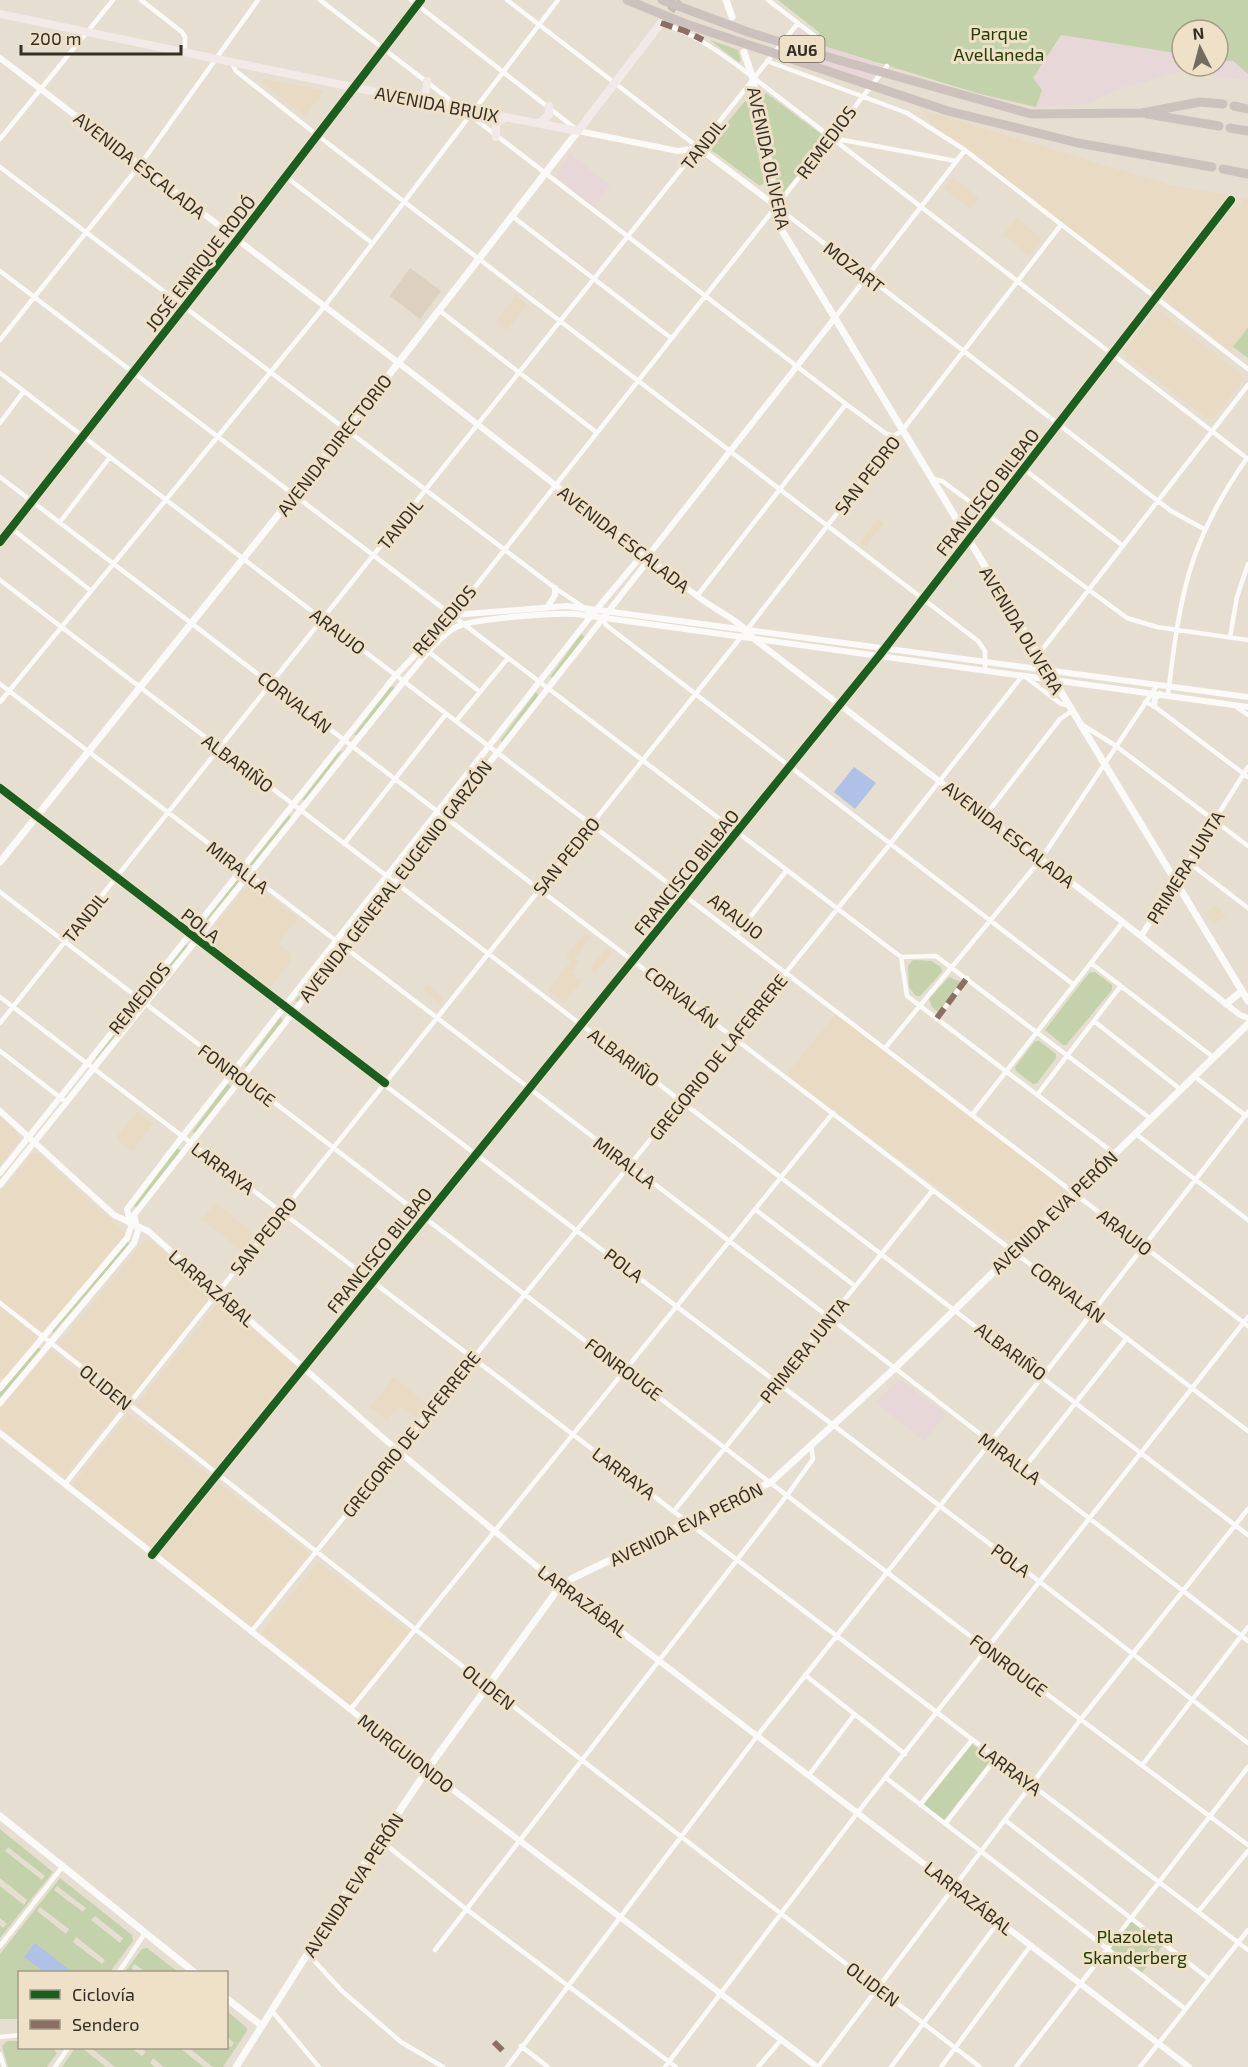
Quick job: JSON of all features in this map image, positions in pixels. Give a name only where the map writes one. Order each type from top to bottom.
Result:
[{"type":"highway","name":"AU6","points":[[627,0],[686,24],[948,111],[1078,143],[1212,167]]},
{"type":"highway","name":"AU6","points":[[662,0],[748,32],[944,91],[1043,116],[1142,113],[1181,104],[1223,104]]},
{"type":"highway","points":[[1234,106],[1248,109]]},
{"type":"highway","name":"AU6","points":[[1142,113],[1219,126]]},
{"type":"highway","points":[[1230,128],[1248,131]]},
{"type":"highway","points":[[1223,169],[1248,174]]},
{"type":"main road","points":[[726,0],[732,17]]},
{"type":"main road","name":"AVENIDA BRUIX","points":[[0,14],[230,60],[472,114],[510,118],[578,131]]},
{"type":"main road","name":"AVENIDA DIRECTORIO","points":[[0,862],[440,311],[661,23]]},
{"type":"main road","name":"AVENIDA OLIVERA","points":[[744,52],[753,79],[781,229],[901,432],[1248,1001]]},
{"type":"main road","points":[[415,100],[425,95],[427,81]]},
{"type":"main road","points":[[539,123],[549,115],[549,106]]},
{"type":"main road","points":[[496,137],[496,123],[500,119],[510,118]]},
{"type":"main road","points":[[1226,1004],[1242,991]]},
{"type":"main road","name":"AVENIDA EVA PERÓN","points":[[236,2067],[380,1840],[487,1685],[562,1586],[771,1482],[894,1369],[954,1308],[1248,1024]]},
{"type":"main road","points":[[0,1816],[194,1971]]},
{"type":"main road","points":[[228,2000],[262,2026]]},
{"type":"street","points":[[0,139],[112,0]]},
{"type":"street","points":[[141,0],[184,33],[186,51]]},
{"type":"street","points":[[0,340],[140,165],[258,0]]},
{"type":"street","points":[[320,0],[462,110]]},
{"type":"street","points":[[411,0],[419,2],[578,131]]},
{"type":"street","name":"MOZART","points":[[507,0],[1158,501],[1203,529]]},
{"type":"street","points":[[0,702],[165,498],[324,307],[558,0]]},
{"type":"street","points":[[768,0],[816,37]]},
{"type":"street","name":"JOSÉ ENRIQUE RODÓ","points":[[0,542],[237,240],[419,2]]},
{"type":"street","points":[[661,23],[703,40],[1247,458],[1222,493],[1203,529],[1185,580],[1168,695]]},
{"type":"street","name":"TANDIL","points":[[0,1023],[798,23]]},
{"type":"street","name":"AVENIDA ESCALADA","points":[[0,58],[697,596],[721,614],[747,628],[754,639],[941,781],[1226,1004],[1248,1018]]},
{"type":"street","points":[[230,60],[236,71],[317,135],[983,645],[985,670]]},
{"type":"street","points":[[767,61],[907,113],[965,150],[1248,369]]},
{"type":"street","name":"REMEDIOS","points":[[0,1185],[2,1175],[59,1096],[396,675],[453,615],[887,66]]},
{"type":"street","points":[[472,114],[496,137],[544,174],[846,404],[885,433],[893,436]]},
{"type":"street","name":"AVENIDA BRUIX","points":[[578,131],[678,151],[699,148]]},
{"type":"street","points":[[831,138],[956,161]]},
{"type":"street","name":"AVENIDA GENERAL EUGENIO GARZÓN","points":[[0,1403],[134,1243],[138,1231],[134,1215],[644,566],[647,557],[965,150]]},
{"type":"street","points":[[0,167],[503,549],[585,608],[591,616]]},
{"type":"street","points":[[285,176],[372,243]]},
{"type":"street","name":"FRANCISCO BILBAO","points":[[152,1555],[887,647],[1232,200]]},
{"type":"street","points":[[512,216],[671,338]]},
{"type":"street","name":"SAN PEDRO","points":[[64,1484],[695,695],[889,446],[893,436],[901,432],[1061,225]]},
{"type":"street","points":[[0,271],[218,434],[901,957],[932,956],[952,968],[1151,1119]]},
{"type":"street","points":[[440,311],[596,432]]},
{"type":"street","name":"ARAUJO","points":[[0,373],[1246,1324]]},
{"type":"street","points":[[1038,656],[1248,385]]},
{"type":"street","points":[[0,423],[24,391]]},
{"type":"street","points":[[697,596],[846,404]]},
{"type":"street","points":[[60,522],[110,457]]},
{"type":"street","points":[[1024,469],[1123,546]]},
{"type":"street","name":"CORVALÁN","points":[[0,477],[1248,1431]]},
{"type":"street","points":[[930,478],[942,481],[989,514],[1127,618],[1143,624],[1248,640]]},
{"type":"street","points":[[11,528],[90,590]]},
{"type":"street","name":"AVENIDA GENERAL EUGENIO GARZÓN","points":[[0,1388],[128,1238],[130,1227],[127,1209],[182,1137],[439,813],[591,616],[636,561],[647,557]]},
{"type":"street","points":[[1230,637],[1237,597],[1248,564]]},
{"type":"street","name":"ALBARIÑO","points":[[0,580],[394,883],[1077,1401],[1248,1535]]},
{"type":"street","points":[[549,606],[555,595],[555,588]]},
{"type":"street","points":[[453,615],[549,606],[609,610],[1248,697]]},
{"type":"street","points":[[466,625],[557,614],[591,616],[1248,706]]},
{"type":"street","points":[[602,618],[606,625],[695,695],[1074,985]]},
{"type":"street","name":"REMEDIOS","points":[[2,1175],[34,1143],[404,681],[448,633],[466,625]]},
{"type":"street","points":[[781,659],[780,649],[786,644]]},
{"type":"street","points":[[429,652],[480,692]]},
{"type":"street","points":[[456,721],[508,658]]},
{"type":"street","points":[[985,816],[1070,708],[1061,704],[1023,675]]},
{"type":"street","name":"GREGORIO DE LAFERRERE","points":[[251,1632],[941,781],[1023,675]]},
{"type":"street","name":"MIRALLA","points":[[0,684],[240,870],[830,1318],[1248,1641]]},
{"type":"street","points":[[885,1048],[1041,859],[1158,684]]},
{"type":"street","points":[[1154,706],[1155,698],[1160,694]]},
{"type":"street","points":[[1145,702],[1154,706],[1246,776]]},
{"type":"street","points":[[1233,704],[1248,715]]},
{"type":"street","points":[[344,844],[446,714]]},
{"type":"street","points":[[1079,723],[1116,746],[1248,846]]},
{"type":"street","name":"PRIMERA JUNTA","points":[[1141,936],[1214,820],[1246,776],[1248,767]]},
{"type":"street","name":"POLA","points":[[0,788],[291,1014],[833,1424],[1248,1743]]},
{"type":"street","points":[[1188,862],[1248,908]]},
{"type":"street","points":[[736,935],[787,870]]},
{"type":"street","name":"FONROUGE","points":[[0,892],[240,1078],[726,1446],[987,1649],[1248,1845]]},
{"type":"street","name":"PRIMERA JUNTA","points":[[972,1115],[1123,922]]},
{"type":"street","points":[[901,957],[905,993],[1115,1154]]},
{"type":"street","points":[[1091,963],[1213,1058]]},
{"type":"street","points":[[936,1018],[967,978]]},
{"type":"street","points":[[1037,1095],[1120,987]]},
{"type":"street","name":"LARRAYA","points":[[0,997],[1248,1950]]},
{"type":"street","points":[[1094,1021],[1180,1089]]},
{"type":"street","points":[[0,1050],[66,1102]]},
{"type":"street","points":[[507,2067],[758,1736],[940,1508],[1247,1115],[1194,1076]]},
{"type":"street","name":"LARRAZÁBAL","points":[[0,1111],[114,1215],[148,1231],[398,1450],[562,1586],[1189,2067]]},
{"type":"street","points":[[350,1710],[833,1113]]},
{"type":"street","points":[[1136,1134],[1248,1220]]},
{"type":"street","name":"PRIMERA JUNTA","points":[[674,1510],[933,1190]]},
{"type":"street","points":[[756,1210],[855,1286]]},
{"type":"street","name":"OLIDEN","points":[[0,1303],[583,1761],[980,2067]]},
{"type":"street","points":[[665,2067],[858,1812],[1143,1454],[1192,1388],[1246,1324],[1248,1317]]},
{"type":"street","points":[[1024,1468],[1127,1338]]},
{"type":"street","name":"MURGUIONDO","points":[[0,1433],[350,1710],[817,2067]]},
{"type":"street","points":[[435,1950],[788,1494],[813,1459],[811,1444]]},
{"type":"street","points":[[817,2067],[1082,1719],[1248,1509]]},
{"type":"street","points":[[1143,1764],[1248,1628]]},
{"type":"street","points":[[806,1675],[905,1754]]},
{"type":"street","points":[[809,1775],[854,1715]]},
{"type":"street","points":[[920,1805],[972,1740]]},
{"type":"street","points":[[945,1824],[996,1758]]},
{"type":"street","points":[[1016,2067],[1248,1767]]},
{"type":"street","points":[[886,1778],[1184,2008]]},
{"type":"street","points":[[1005,1820],[1209,1979]]},
{"type":"street","points":[[380,1840],[466,1909],[676,2067]]},
{"type":"street","points":[[1198,1912],[1248,1851]]},
{"type":"street","points":[[0,1946],[63,1866]]},
{"type":"street","points":[[891,2067],[999,1921]]},
{"type":"street","points":[[1140,2067],[1184,2008],[1248,1930]]},
{"type":"street","points":[[119,1971],[145,1933]]},
{"type":"street","points":[[941,2067],[1031,1945]]},
{"type":"street","points":[[308,1954],[342,1991],[401,2042],[443,2067]]},
{"type":"street","points":[[272,2012],[319,2067]]},
{"type":"street","points":[[0,2037],[18,2035]]},
{"type":"street","points":[[758,2067],[781,2040]]},
{"type":"street","points":[[521,2046],[548,2067]]},
{"type":"street","points":[[55,2067],[66,2049]]},
{"type":"street","points":[[0,2054],[4,2067]]},
{"type":"shaded area","points":[[800,29],[824,46],[882,65],[867,84],[861,87],[775,57],[796,30]]},
{"type":"shaded area","points":[[1061,35],[1170,52],[1170,75],[1125,87],[1085,104],[1036,107],[1042,90],[1033,78]]},
{"type":"shaded area","points":[[1230,61],[1248,74],[1248,81],[1228,78]]},
{"type":"shaded area","points":[[266,79],[324,91],[305,116],[262,83]]},
{"type":"shaded area","points":[[922,110],[1173,186],[1232,196],[1154,292],[931,123]]},
{"type":"shaded area","points":[[570,154],[610,185],[594,208],[556,176]]},
{"type":"shaded area","points":[[953,178],[979,198],[970,209],[945,189]]},
{"type":"shaded area","points":[[1243,198],[1248,199],[1248,327],[1230,351],[1163,297],[1208,235],[1223,223],[1221,219],[1229,209],[1241,204]]},
{"type":"shaded area","points":[[1016,218],[1042,238],[1029,255],[1003,235]]},
{"type":"shaded area","points":[[410,268],[441,291],[420,319],[390,296]]},
{"type":"shaded area","points":[[516,296],[527,305],[507,330],[496,322]]},
{"type":"shaded area","points":[[1155,311],[1160,311],[1242,375],[1243,380],[1213,419],[1208,419],[1125,355],[1125,351]]},
{"type":"shaded area","points":[[878,519],[884,523],[866,546],[860,542]]},
{"type":"shaded area","points":[[249,884],[254,885],[298,918],[278,944],[291,954],[289,958],[292,960],[267,991],[205,941]]},
{"type":"shaded area","points":[[1217,906],[1226,916],[1213,924],[1205,912]]},
{"type":"shaded area","points":[[585,933],[591,937],[574,958],[579,962],[571,973],[581,981],[565,1003],[548,990],[571,961],[566,957]]},
{"type":"shaded area","points":[[606,949],[612,953],[595,973],[590,969]]},
{"type":"shaded area","points":[[427,985],[444,998],[440,1003],[423,991]]},
{"type":"shaded area","points":[[836,1014],[1063,1187],[1063,1195],[1016,1239],[1007,1240],[787,1074]]},
{"type":"shaded area","points":[[137,1112],[153,1124],[132,1151],[116,1138]]},
{"type":"shaded area","points":[[0,1116],[21,1139],[0,1165]]},
{"type":"shaded area","points":[[38,1153],[127,1235],[43,1333],[0,1300],[0,1194],[32,1154]]},
{"type":"shaded area","points":[[216,1203],[255,1235],[242,1251],[202,1219]]},
{"type":"shaded area","points":[[145,1240],[152,1241],[210,1291],[212,1298],[130,1400],[126,1400],[59,1344]]},
{"type":"shaded area","points":[[221,1303],[296,1366],[298,1371],[217,1470],[137,1405],[216,1305]]},
{"type":"shaded area","points":[[0,1307],[34,1334],[37,1339],[0,1385]]},
{"type":"shaded area","points":[[51,1350],[121,1405],[64,1477],[0,1428],[0,1407]]},
{"type":"shaded area","points":[[394,1377],[427,1404],[416,1418],[400,1406],[387,1420],[370,1408]]},
{"type":"shaded area","points":[[897,1382],[903,1382],[946,1414],[924,1441],[875,1402]]},
{"type":"shaded area","points":[[131,1415],[209,1475],[211,1479],[153,1549],[74,1487],[75,1482],[126,1417]]},
{"type":"shaded area","points":[[220,1484],[310,1554],[254,1626],[248,1625],[162,1556],[163,1550],[215,1486]]},
{"type":"shaded area","points":[[318,1562],[408,1631],[408,1637],[354,1704],[348,1703],[261,1633]]},
{"type":"green space","name":"Parque Avellaneda","points":[[778,0],[1248,0],[1248,74],[1230,61],[1230,18],[1170,18],[1170,52],[1061,35],[1033,78],[1042,90],[1036,107],[980,94],[824,46],[815,39],[820,33]]},
{"type":"green space","points":[[710,40],[738,50],[741,61],[738,62]]},
{"type":"green space","points":[[766,93],[821,134],[823,144],[784,192],[777,188],[762,98]]},
{"type":"green space","points":[[745,101],[749,103],[764,183],[760,186],[711,150],[710,144]]},
{"type":"green space","points":[[1248,327],[1248,358],[1233,347]]},
{"type":"green space","points":[[581,634],[585,637],[553,677],[550,677]]},
{"type":"green space","points":[[394,686],[394,690],[357,735],[354,735],[390,687]]},
{"type":"green space","points":[[536,692],[539,696],[503,742],[500,741]]},
{"type":"green space","points":[[342,751],[306,800],[302,800],[338,752]]},
{"type":"green space","points":[[484,758],[488,760],[451,807],[448,807]]},
{"type":"green space","points":[[289,815],[291,818],[254,865],[250,865],[250,861]]},
{"type":"green space","points":[[433,823],[436,826],[400,872],[397,872]]},
{"type":"green space","points":[[237,880],[239,882],[200,929],[199,928]]},
{"type":"green space","points":[[382,888],[385,890],[349,937],[346,937]]},
{"type":"green space","points":[[185,944],[188,946],[149,993],[148,990]]},
{"type":"green space","points":[[330,953],[334,953],[334,956],[298,1002],[295,1001]]},
{"type":"green space","points":[[913,960],[931,961],[941,967],[942,972],[920,996],[916,996],[909,987],[908,966]]},
{"type":"green space","points":[[1095,972],[1112,985],[1112,990],[1066,1045],[1063,1045],[1045,1030],[1089,973]]},
{"type":"green space","points":[[949,977],[961,982],[939,1013],[932,1007],[929,999]]},
{"type":"green space","points":[[133,1010],[136,1011],[96,1059],[95,1056]]},
{"type":"green space","points":[[280,1017],[283,1021],[248,1066],[245,1066]]},
{"type":"green space","points":[[1035,1041],[1039,1041],[1056,1054],[1056,1058],[1037,1083],[1033,1084],[1016,1071],[1015,1067]]},
{"type":"green space","points":[[228,1083],[231,1087],[195,1133],[192,1132]]},
{"type":"green space","points":[[177,1148],[181,1151],[137,1207],[134,1206]]},
{"type":"green space","points":[[127,1242],[130,1244],[53,1333],[52,1331]]},
{"type":"green space","points":[[38,1348],[42,1349],[0,1400],[0,1393]]},
{"type":"green space","points":[[972,1744],[992,1759],[944,1820],[923,1805]]},
{"type":"green space","points":[[0,1829],[53,1872],[0,1938],[0,1925],[3,1928],[7,1924],[0,1918],[0,1886],[24,1905],[27,1900],[0,1878]],"holes":[[[8,1847],[45,1876],[42,1880],[5,1851]]]},
{"type":"green space","points":[[60,1878],[132,1935],[133,1941],[111,1971],[18,1971],[18,2019],[0,2019],[0,1954]],"holes":[[[57,1886],[86,1908],[83,1912],[54,1890]],[[40,1907],[69,1929],[66,1934],[37,1911]],[[95,1916],[123,1938],[120,1943],[91,1920]],[[76,1937],[105,1960],[102,1964],[73,1942]]]},
{"type":"green space","name":"Plazoleta Skanderberg","points":[[1131,1918],[1164,1944],[1140,1975],[1106,1949]]},
{"type":"green space","points":[[147,1948],[177,1971],[144,1971],[135,1964],[131,1968],[135,1971],[126,1971],[142,1949]]},
{"type":"green space","points":[[228,2012],[247,2028],[247,2031],[223,2067],[213,2067],[190,2049],[228,2049],[228,2046],[231,2047],[234,2043],[228,2038]]},
{"type":"green space","points":[[7,2041],[18,2041],[18,2049],[53,2049],[57,2053],[47,2067],[8,2067],[2,2046]]},
{"type":"green space","points":[[74,2049],[83,2049],[106,2067],[62,2067]]},
{"type":"green space","points":[[92,2049],[132,2049],[142,2056],[146,2052],[142,2049],[181,2049],[204,2067],[164,2067],[153,2058],[150,2063],[155,2067],[115,2067]]},
{"type":"water","points":[[854,767],[876,783],[855,809],[834,792]]},
{"type":"water","points":[[35,1943],[71,1971],[43,1971],[24,1957]]},
{"type":"tunnel","points":[[663,20],[679,0]]},
{"type":"marked path","points":[[661,23],[703,40]]},
{"type":"marked path","points":[[937,1018],[967,978]]},
{"type":"marked path","points":[[494,2042],[504,2052]]},
{"type":"cycle path","points":[[0,542],[237,240],[421,0]]},
{"type":"cycle path","points":[[152,1555],[879,656],[1231,200]]},
{"type":"cycle path","points":[[0,788],[385,1083]]}]
